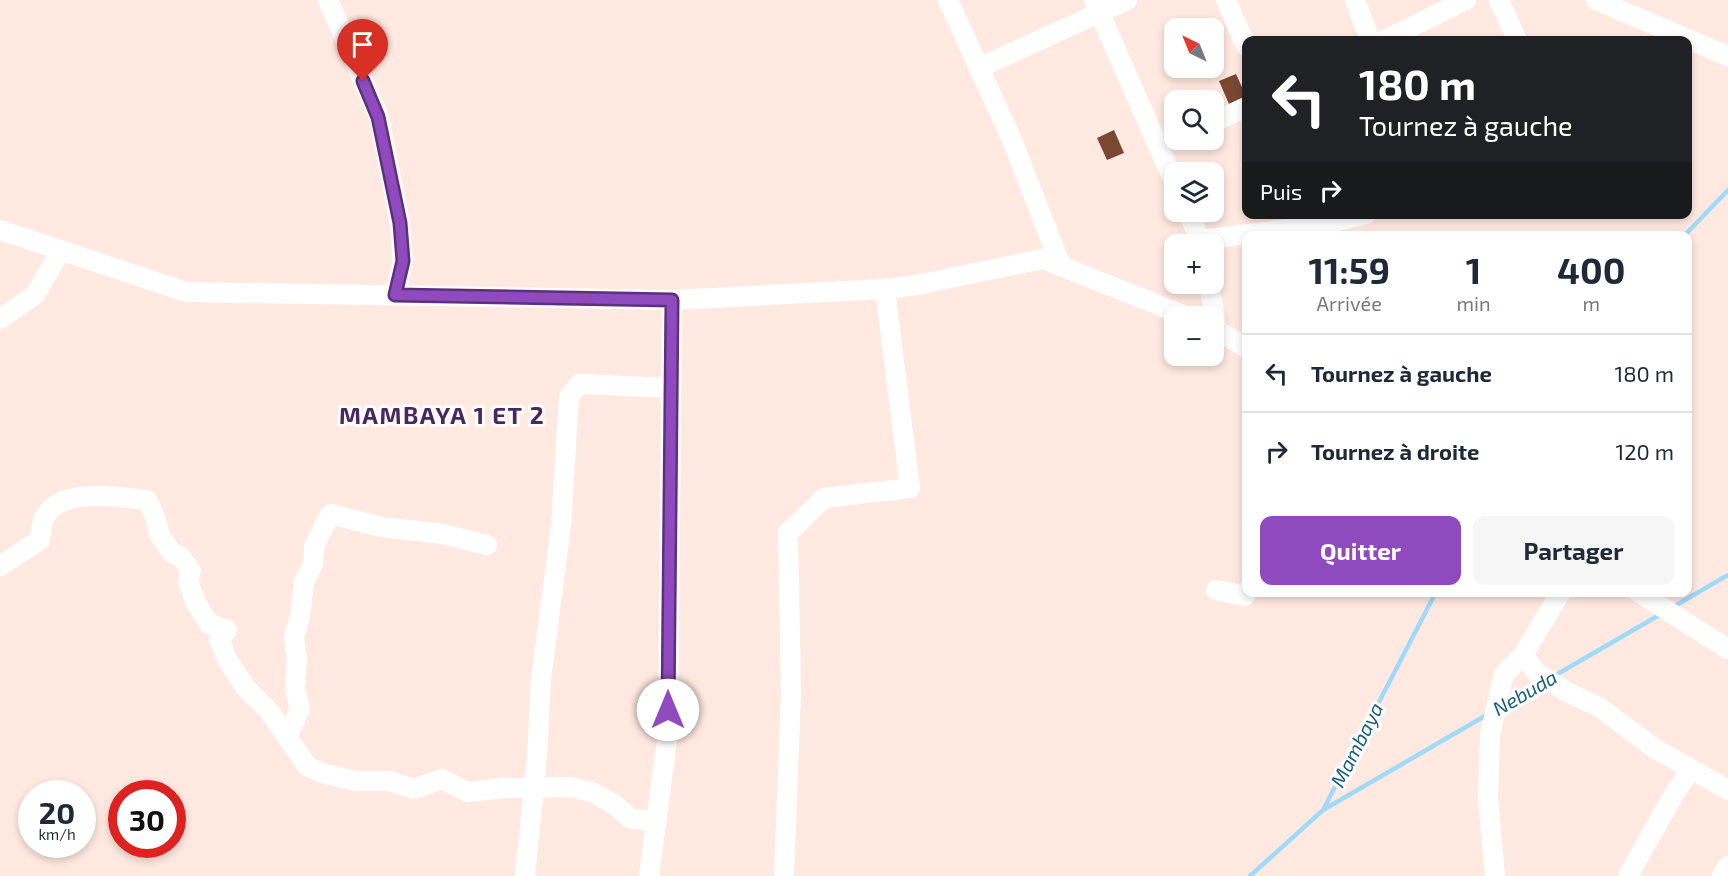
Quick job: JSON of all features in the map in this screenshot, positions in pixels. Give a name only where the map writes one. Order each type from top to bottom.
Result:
[{"type":"street","points":[[328,0],[378,117],[400,223],[403,261],[395,295]]},
{"type":"street","points":[[948,0],[1012,140],[1061,266]]},
{"type":"street","points":[[979,68],[1097,6],[1127,0]]},
{"type":"street","points":[[1226,0],[1242,37]]},
{"type":"street","points":[[1354,0],[1368,36]]},
{"type":"street","points":[[1393,36],[1466,0]]},
{"type":"street","points":[[1499,0],[1515,36]]},
{"type":"street","points":[[1596,0],[1681,36]]},
{"type":"street","points":[[1097,6],[1164,139]]},
{"type":"street","points":[[1692,41],[1728,56]]},
{"type":"street","points":[[1224,118],[1242,110]]},
{"type":"street","points":[[1260,231],[1319,220]]},
{"type":"street","points":[[0,230],[186,292],[672,300],[885,289],[917,285],[1043,259],[1164,307]]},
{"type":"street","points":[[1224,238],[1242,234]]},
{"type":"street","points":[[0,318],[35,295],[61,250]]},
{"type":"street","points":[[784,876],[791,692],[788,533],[824,498],[910,488],[885,289]]},
{"type":"street","points":[[649,876],[668,733],[672,300]]},
{"type":"street","points":[[1224,335],[1242,346]]},
{"type":"street","points":[[525,876],[542,679],[561,526],[569,397],[579,384],[671,388]]},
{"type":"street","points":[[0,566],[40,540],[43,521],[54,504],[80,496],[147,500],[154,514],[160,536],[172,553],[181,557],[191,571],[188,581],[196,603],[209,624],[227,630],[219,639],[227,659],[245,687],[269,711],[307,766],[322,773],[356,782],[389,782],[414,789],[442,779],[467,792],[569,787],[592,792],[631,819],[656,820]]},
{"type":"street","points":[[287,737],[300,709],[295,689],[297,660],[294,637],[300,617],[304,582],[313,564],[314,547],[330,514],[381,527],[443,534],[487,545]]},
{"type":"street","points":[[1216,590],[1242,595]]},
{"type":"street","points":[[1495,876],[1488,799],[1490,735],[1504,674],[1523,655],[1558,597]]},
{"type":"street","points":[[1646,597],[1728,649]]},
{"type":"street","points":[[1523,655],[1537,673],[1567,692],[1599,706],[1654,748],[1728,790]]},
{"type":"street","points":[[1628,876],[1690,770]]},
{"type":"street","points":[[1722,876],[1728,866]]},
{"type":"building","points":[[1236,74],[1242,87],[1242,98],[1229,104],[1219,81]]},
{"type":"building","points":[[1114,130],[1124,153],[1107,160],[1097,138]]},
{"type":"waterway","name":"Mambaya","points":[[1689,231],[1728,190]]},
{"type":"waterway","name":"Nebuda","points":[[1692,596],[1728,575]]},
{"type":"waterway","name":"Mambaya","points":[[1250,876],[1323,810],[1433,597]]},
{"type":"waterway","name":"Nebuda","points":[[1673,607],[1690,597]]},
{"type":"waterway","name":"Nebuda","points":[[1554,676],[1661,614]]},
{"type":"waterway","name":"Nebuda","points":[[1502,706],[1542,683]]},
{"type":"waterway","name":"Nebuda","points":[[1323,810],[1490,713]]},
{"type":"district","name":"MAMBAYA 1 ET 2","points":[[442,416]]},
{"type":"route","points":[[363,81],[378,117],[400,223],[403,261],[395,295],[672,300],[668,710]]}]
